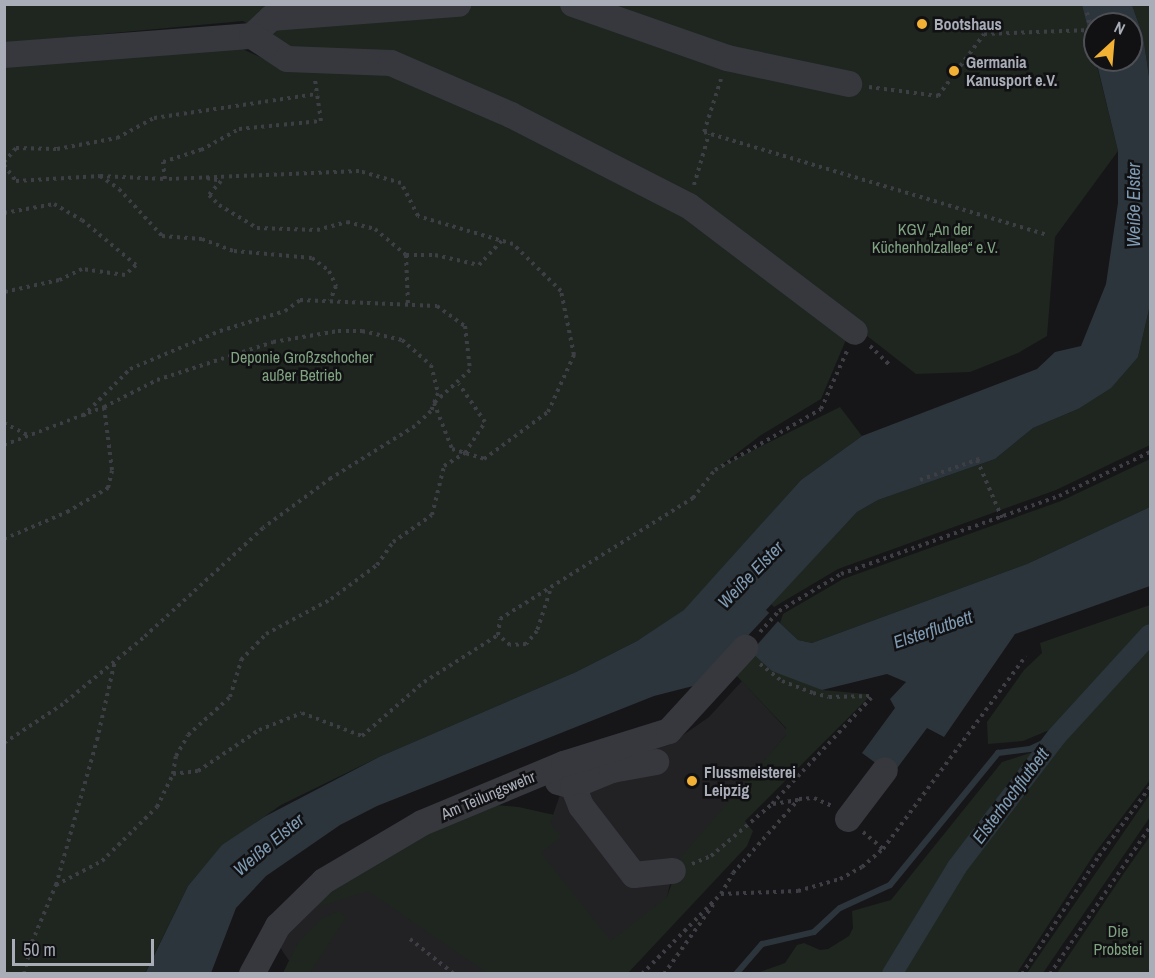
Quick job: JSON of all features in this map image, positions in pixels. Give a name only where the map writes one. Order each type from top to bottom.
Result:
[{"type":"lane","points":[[252,36],[271,18],[458,4]]},
{"type":"lane","points":[[573,4],[727,58],[849,84]]},
{"type":"lane","points":[[4,55],[252,36],[286,59],[391,63],[511,115],[688,206],[855,332]]},
{"type":"lane","name":"Am Teilungswehr","points":[[252,974],[278,926],[324,881],[422,823],[535,776],[669,731],[741,653]]},
{"type":"lane","points":[[535,776],[573,786],[612,770],[656,762]]},
{"type":"lane","points":[[848,819],[885,770]]},
{"type":"lane","points":[[573,786],[581,806],[634,875],[673,871]]},
{"type":"path","points":[[849,84],[938,96],[984,34],[1091,30],[1086,9]]},
{"type":"path","points":[[727,58],[704,132],[1048,235]]},
{"type":"path","points":[[165,178],[163,162],[201,150],[238,129],[321,121],[312,60]]},
{"type":"path","points":[[4,446],[104,407],[157,380],[239,351],[304,336],[362,331],[402,340],[431,365],[438,393],[434,403],[452,449],[484,459],[548,412],[574,355],[561,291],[513,244],[418,216],[401,183],[359,171],[165,178],[100,176],[16,181],[4,164],[16,148],[57,149],[117,138],[154,118],[317,94]]},
{"type":"path","points":[[688,206],[709,134]]},
{"type":"path","points":[[4,176],[12,176]]},
{"type":"path","points":[[100,176],[119,189],[162,236],[202,239],[234,251],[312,258],[329,271],[336,286],[330,301]]},
{"type":"path","points":[[201,177],[221,181],[209,195],[256,228],[317,230],[347,222],[375,229],[406,255],[435,255],[479,265],[501,241]]},
{"type":"path","points":[[4,213],[54,204],[82,220],[136,265],[125,275],[82,269],[59,280],[4,292]]},
{"type":"path","points":[[406,255],[408,304]]},
{"type":"path","points":[[4,743],[63,704],[115,661],[202,587],[234,552],[263,528],[331,478],[415,426],[434,403],[459,384],[470,370],[465,326],[437,306],[300,300],[285,311],[220,331],[130,369],[83,416]]},
{"type":"path","points":[[173,774],[198,771],[259,730],[302,713],[362,736],[424,682],[498,635],[500,620],[550,591],[693,498],[715,470],[821,409],[855,332],[890,365]]},
{"type":"path","points":[[57,885],[102,861],[157,807],[173,774],[176,756],[188,735],[230,697],[241,660],[266,634],[331,599],[377,565],[393,542],[432,515],[444,466],[465,453],[485,422],[459,384]]},
{"type":"path","points":[[4,539],[57,517],[108,488],[112,470],[104,407]]},
{"type":"path","points":[[4,423],[29,437],[34,435]]},
{"type":"path","points":[[774,616],[841,574],[1002,518],[1128,465],[1150,452]]},
{"type":"path","points":[[920,480],[979,459],[1002,518]]},
{"type":"path","points":[[498,635],[510,645],[526,645],[537,631],[550,591]]},
{"type":"path","points":[[673,871],[711,856],[772,804],[873,696],[829,697],[813,693],[782,681],[758,662],[746,665],[741,653]]},
{"type":"path","points":[[642,974],[721,894],[798,891],[840,879],[862,867],[883,849],[1026,656]]},
{"type":"path","points":[[24,974],[32,942],[57,885],[98,740],[115,661]]},
{"type":"path","points":[[1022,974],[1099,856],[1150,787]]},
{"type":"path","points":[[772,804],[799,800],[829,803],[883,849]]},
{"type":"path","points":[[664,974],[721,894],[733,873],[799,800]]},
{"type":"path","points":[[1050,974],[1150,827]]},
{"type":"path","points":[[410,939],[454,974]]},
{"type":"shaded area","points":[[742,681],[786,729],[786,735],[673,871],[667,897],[623,973],[283,973],[290,962],[277,943],[310,902],[518,807],[553,815],[568,772],[669,745],[709,717]]},
{"type":"green space","name":"KGV „An der Küchenholzallee“ e.V.","points":[[5,4],[1082,5],[1083,72],[1099,72],[1118,151],[1055,237],[1047,336],[1018,353],[970,372],[916,374],[694,201],[392,56],[291,52],[243,21],[5,43]]},
{"type":"green space","points":[[1132,5],[1150,5],[1150,83],[1143,36],[1143,12],[1134,12]]},
{"type":"green space","name":"Deponie Großzschocher außer Betrieb","points":[[238,47],[284,68],[381,68],[448,96],[686,213],[848,335],[821,399],[761,435],[719,467],[840,407],[862,436],[801,480],[684,611],[637,641],[576,672],[379,757],[281,805],[222,846],[188,886],[145,973],[5,974],[5,66]]},
{"type":"green space","points":[[1150,305],[1150,445],[1056,490],[838,569],[774,607],[771,604],[857,512],[878,500],[995,459],[1033,428],[1078,409],[1138,357]]},
{"type":"green space","points":[[1150,459],[1150,507],[1027,564],[812,643],[798,640],[780,623],[783,614],[843,579],[1061,501]]},
{"type":"green space","name":"Elsterhochflutbett","points":[[1150,605],[1150,780],[1095,853],[1017,973],[757,973],[785,963],[797,945],[804,943],[820,950],[828,949],[849,936],[853,928],[852,911],[891,900],[1002,762],[1046,748],[1060,730],[1054,728],[1023,741],[988,744],[987,722],[1024,670],[1042,653],[1040,643]]},
{"type":"green space","points":[[750,653],[822,690],[866,694],[867,699],[745,821],[753,831],[747,846],[628,973],[487,973],[368,891],[318,907],[310,902],[422,834],[496,805],[518,807],[554,815],[550,822],[561,837],[541,853],[611,941],[667,897],[681,857],[786,735],[786,728],[733,672]]},
{"type":"green space","points":[[1150,794],[1150,817],[1043,973],[1027,973]]},
{"type":"green space","name":"Die Probstei","points":[[1150,836],[1150,973],[1057,973],[1124,873]]},
{"type":"green space","points":[[339,911],[346,917],[310,973],[283,973],[297,944],[322,918]]},
{"type":"water","points":[[1082,5],[1132,5],[1134,12],[1084,12]]},
{"type":"water","points":[[1143,36],[1150,83],[1150,305],[1138,357],[1111,388],[1078,409],[1033,428],[995,459],[878,500],[857,512],[766,610],[798,640],[812,643],[1027,564],[1150,507],[1150,586],[1015,634],[944,737],[927,728],[892,775],[862,753],[895,708],[890,699],[906,682],[887,674],[822,690],[772,671],[738,640],[697,685],[654,696],[377,806],[340,825],[266,876],[236,908],[211,973],[145,974],[188,886],[222,845],[264,817],[379,757],[576,672],[637,641],[684,610],[801,480],[862,436],[1037,369],[1055,352],[1081,346],[1106,284],[1118,203],[1118,151],[1099,72],[1143,72]]},
{"type":"pier","points":[[770,612],[779,620],[750,653],[740,644]]},
{"type":"waterway","name":"Elsterhochflutbett","points":[[892,974],[957,867],[1056,737],[1150,634]]},
{"type":"waterway","points":[[736,974],[762,944],[814,932],[840,908],[890,885],[998,753],[1030,749],[1056,737]]},
{"type":"place","name":"Bootshaus","points":[[922,24]]},
{"type":"place","name":"Germania Kanusport e.V.","points":[[954,71]]},
{"type":"place","name":"Flussmeisterei Leipzig","points":[[692,781]]},
{"type":"water label","name":"Weiße Elster","points":[[1134,205]]},
{"type":"water label","name":"Weiße Elster","points":[[751,575]]},
{"type":"water label","name":"Elsterflutbett","points":[[933,630]]},
{"type":"water label","name":"Weiße Elster","points":[[269,845]]}]
